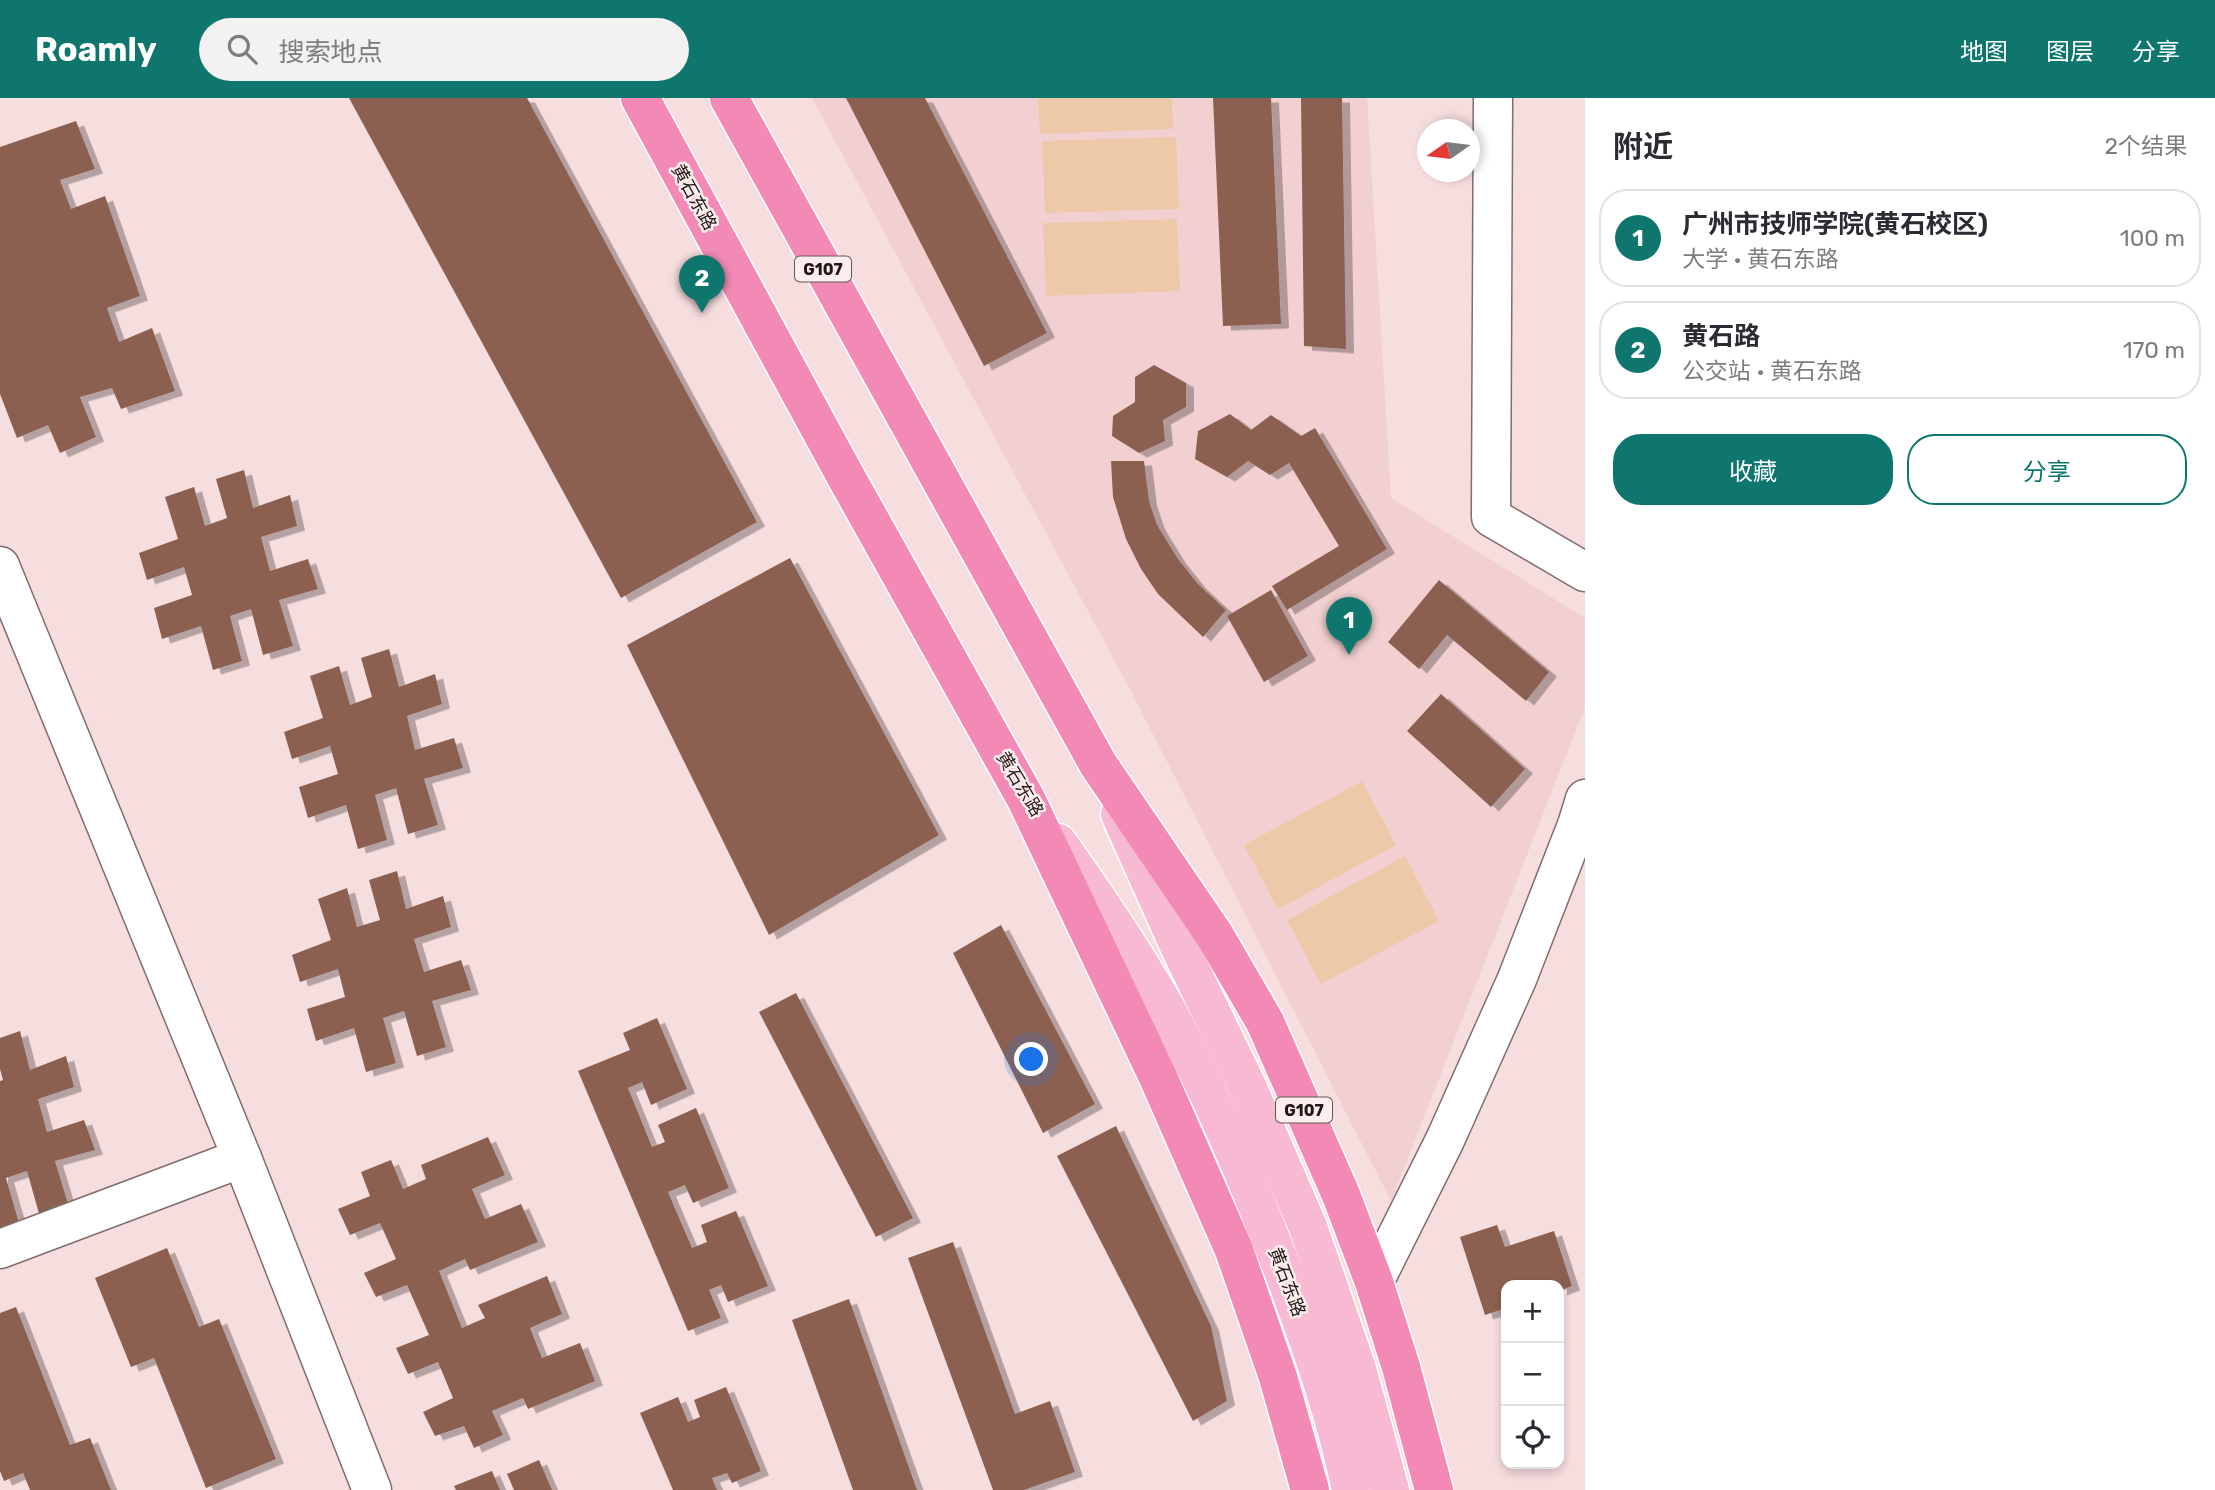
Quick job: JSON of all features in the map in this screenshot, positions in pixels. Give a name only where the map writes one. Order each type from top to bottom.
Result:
[{"type":"highway","name":"黄石东路","points":[[640,98],[1026,799]]},
{"type":"highway","name":"G107","points":[[729,98],[1098,764],[1216,936],[1265,1023],[1341,1195],[1374,1282],[1405,1380],[1434,1490]]},
{"type":"highway","points":[[1026,799],[1158,1077],[1234,1250],[1278,1377],[1310,1490]]},
{"type":"main road","points":[[1098,764],[1180,948],[1247,1086],[1308,1227],[1357,1369],[1390,1490]]},
{"type":"main road","name":"黄石东路","points":[[1026,799],[1092,890],[1136,960],[1169,1015],[1205,1085],[1269,1234],[1300,1317],[1352,1490]]},
{"type":"street","points":[[1493,98],[1491,517],[1585,572]]},
{"type":"street","points":[[0,566],[242,1158],[372,1490]]},
{"type":"street","points":[[1374,1282],[1445,1140],[1517,979],[1585,799]]},
{"type":"street","points":[[0,1249],[242,1158]]},
{"type":"shaded area","points":[[812,98],[1367,98],[1391,498],[1585,618],[1585,707],[1391,1201],[1132,693]]},
{"type":"shaded area","points":[[1038,98],[1172,98],[1173,129],[1040,134]]},
{"type":"shaded area","points":[[1176,137],[1179,209],[1045,213],[1042,141]]},
{"type":"shaded area","points":[[1177,219],[1180,291],[1046,296],[1043,223]]},
{"type":"shaded area","points":[[1362,781],[1396,845],[1278,909],[1244,845]]},
{"type":"shaded area","points":[[1405,856],[1439,921],[1321,984],[1287,920]]},
{"type":"building","points":[[349,98],[527,98],[757,522],[621,598]]},
{"type":"building","points":[[846,98],[925,98],[1047,333],[984,366]]},
{"type":"building","points":[[1213,98],[1271,98],[1281,324],[1223,326]]},
{"type":"building","points":[[1301,98],[1342,98],[1346,349],[1304,346]]},
{"type":"building","points":[[76,121],[95,169],[60,180],[71,209],[105,196],[140,296],[107,308],[119,342],[152,328],[175,391],[121,409],[112,388],[80,397],[96,437],[60,453],[48,425],[17,438],[0,394],[0,147]]},
{"type":"building","points":[[1154,365],[1186,383],[1186,407],[1163,420],[1165,441],[1139,453],[1112,436],[1113,416],[1135,402],[1135,377]]},
{"type":"building","points":[[1230,414],[1251,430],[1271,415],[1301,436],[1315,428],[1387,549],[1287,610],[1272,586],[1339,546],[1289,463],[1270,475],[1248,461],[1227,477],[1195,459],[1198,431]]},
{"type":"building","points":[[1111,461],[1144,461],[1149,501],[1157,525],[1178,559],[1198,584],[1226,610],[1203,637],[1158,594],[1141,569],[1126,539],[1113,497]]},
{"type":"building","points":[[244,470],[253,508],[290,495],[297,526],[261,537],[270,571],[308,559],[318,589],[279,600],[293,646],[263,655],[251,609],[230,616],[242,661],[213,670],[201,626],[162,639],[154,608],[192,595],[184,567],[147,580],[139,553],[178,539],[165,497],[194,487],[205,526],[227,518],[216,479]]},
{"type":"building","points":[[790,558],[939,835],[769,935],[627,645]]},
{"type":"building","points":[[1439,580],[1549,672],[1526,701],[1447,635],[1419,669],[1388,642]]},
{"type":"building","points":[[1271,590],[1308,656],[1264,682],[1227,616]]},
{"type":"building","points":[[389,649],[399,687],[435,674],[442,704],[407,716],[415,750],[454,738],[463,768],[424,779],[438,825],[408,834],[396,788],[375,795],[387,840],[358,849],[346,805],[308,818],[299,787],[338,774],[330,746],[292,759],[284,732],[323,718],[310,676],[339,666],[350,705],[372,697],[361,658]]},
{"type":"building","points":[[1441,694],[1525,769],[1491,807],[1407,731]]},
{"type":"building","points":[[397,871],[406,909],[443,896],[451,927],[414,939],[424,972],[461,960],[471,990],[432,1001],[446,1047],[417,1056],[404,1011],[383,1018],[396,1063],[366,1072],[354,1028],[316,1041],[307,1009],[345,997],[338,969],[300,982],[292,955],[331,940],[318,899],[347,888],[357,927],[380,920],[369,880]]},
{"type":"building","points":[[1001,925],[1095,1104],[1043,1133],[953,953]]},
{"type":"building","points":[[796,993],[913,1218],[876,1237],[759,1012]]},
{"type":"building","points":[[657,1018],[687,1089],[651,1105],[642,1082],[628,1088],[652,1147],[665,1142],[658,1125],[696,1108],[729,1188],[693,1203],[685,1185],[668,1192],[692,1248],[707,1242],[701,1225],[736,1211],[768,1286],[728,1302],[721,1285],[709,1290],[721,1318],[688,1331],[578,1071],[630,1050],[623,1033]]},
{"type":"building","points":[[20,1031],[30,1070],[66,1056],[74,1087],[38,1099],[47,1132],[84,1120],[95,1150],[55,1161],[69,1207],[40,1217],[27,1171],[6,1178],[19,1223],[0,1229],[0,1081],[3,1080],[0,1069],[0,1038]]},
{"type":"building","points":[[1116,1126],[1211,1326],[1227,1401],[1193,1421],[1057,1156]]},
{"type":"building","points":[[488,1137],[505,1175],[472,1189],[485,1219],[521,1204],[538,1242],[470,1270],[465,1259],[439,1271],[462,1328],[485,1318],[478,1305],[547,1276],[562,1314],[530,1328],[542,1358],[580,1343],[595,1381],[528,1409],[523,1398],[492,1411],[503,1435],[474,1448],[464,1426],[435,1436],[423,1412],[453,1398],[438,1362],[408,1374],[396,1348],[429,1335],[407,1285],[376,1297],[364,1273],[396,1259],[380,1223],[350,1235],[338,1209],[370,1196],[361,1172],[391,1160],[403,1189],[426,1179],[421,1165]]},
{"type":"building","points":[[1497,1225],[1505,1247],[1554,1231],[1572,1286],[1564,1289],[1564,1280],[1501,1280],[1501,1310],[1485,1315],[1460,1237]]},
{"type":"building","points":[[953,1242],[1015,1414],[1050,1401],[1075,1472],[1024,1490],[993,1490],[908,1258]]},
{"type":"building","points":[[167,1248],[199,1327],[219,1319],[276,1459],[206,1488],[154,1358],[131,1367],[95,1278]]},
{"type":"building","points":[[849,1299],[917,1490],[853,1490],[792,1320]]},
{"type":"building","points":[[16,1307],[70,1445],[90,1438],[111,1490],[30,1490],[23,1473],[4,1481],[0,1471],[0,1313]]},
{"type":"building","points":[[726,1387],[761,1471],[732,1483],[727,1473],[712,1478],[717,1490],[673,1490],[640,1413],[678,1397],[688,1422],[700,1417],[694,1400]]},
{"type":"building","points":[[539,1460],[552,1490],[514,1490],[507,1474]]},
{"type":"building","points":[[492,1471],[500,1490],[456,1490],[454,1486]]},
{"type":"place","name":"黄石路","points":[[702,313]]},
{"type":"place","name":"广州市技师学院(黄石校区)","points":[[1349,655]]}]
